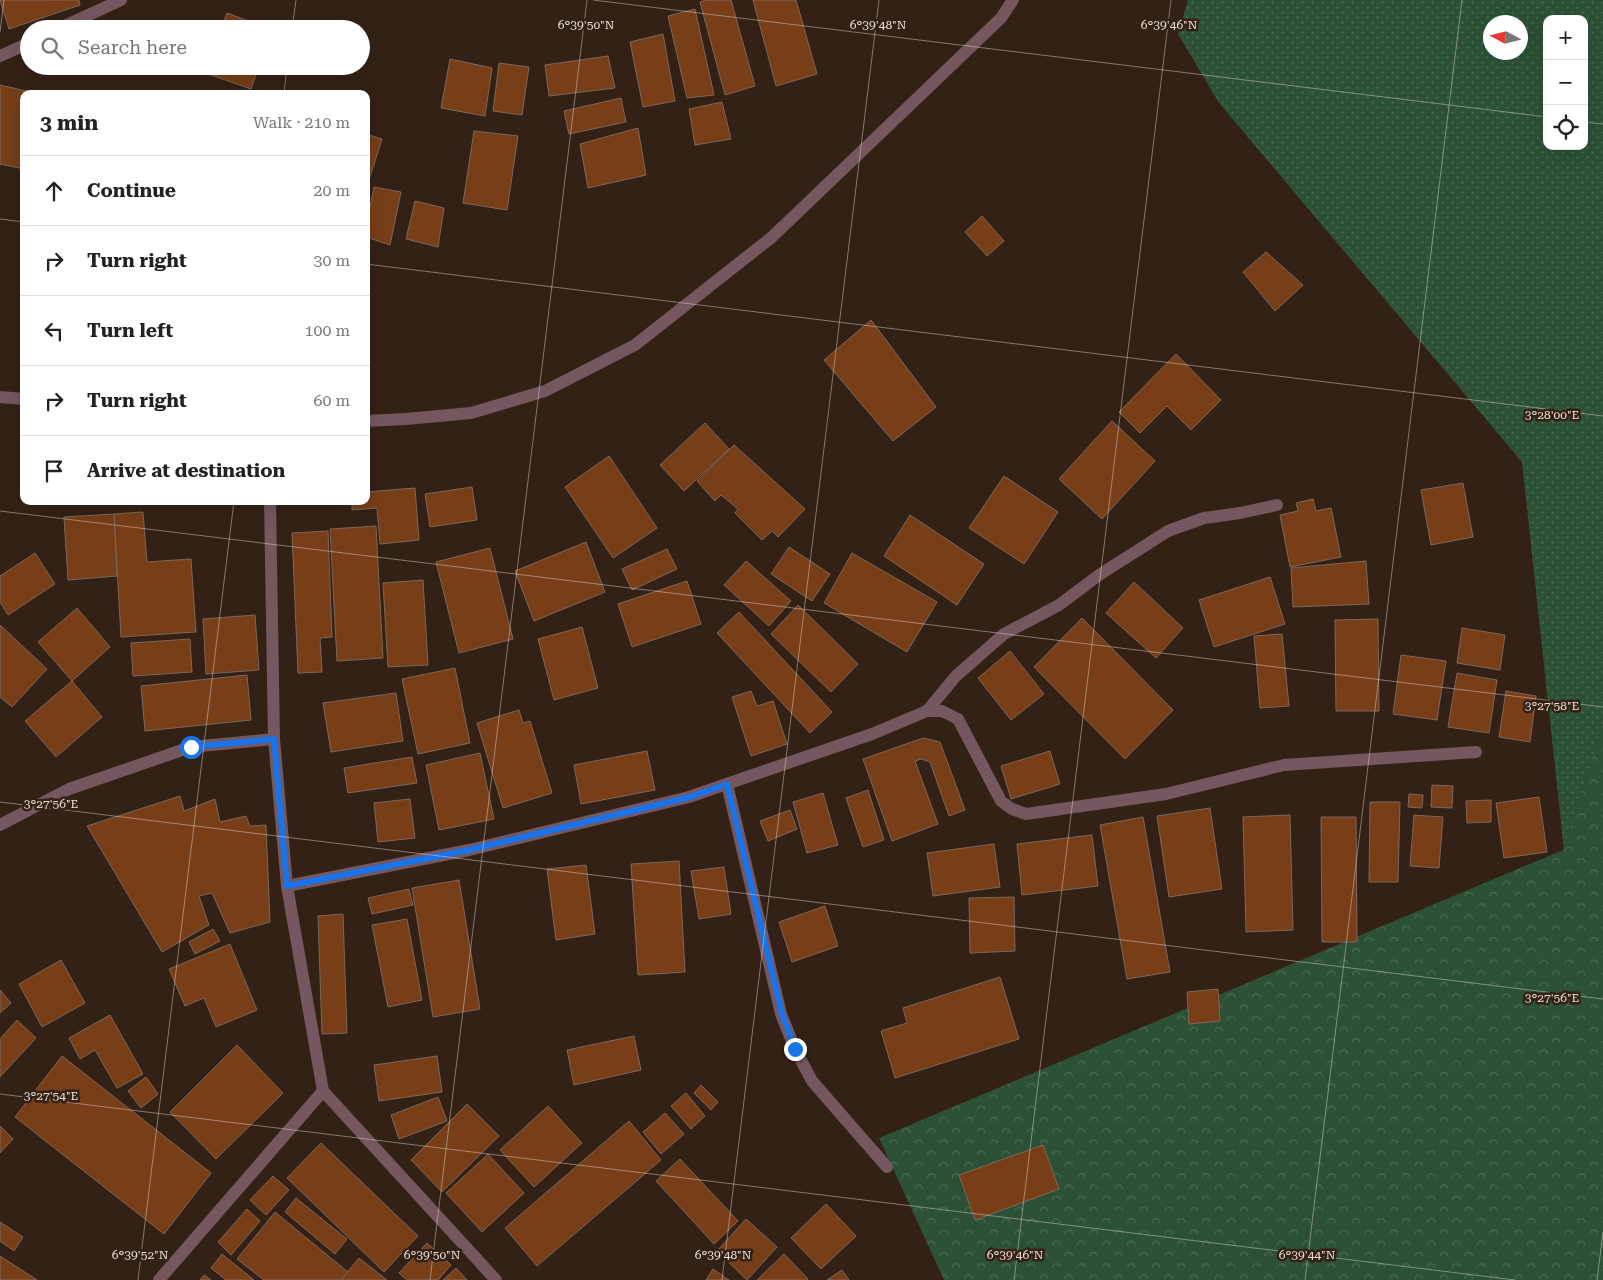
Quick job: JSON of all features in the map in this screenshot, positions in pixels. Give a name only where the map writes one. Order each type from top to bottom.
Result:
[{"type":"street","points":[[77,20],[120,0]]},
{"type":"street","points":[[370,421],[471,412],[545,391],[635,346],[772,237],[1001,18],[1014,0]]},
{"type":"street","points":[[0,56],[20,46]]},
{"type":"street","points":[[0,397],[20,399]]},
{"type":"street","points":[[270,505],[274,739],[287,886],[323,1091],[496,1280]]},
{"type":"street","points":[[287,886],[469,850],[690,797],[872,734],[927,710],[956,676],[1004,634],[1058,605],[1098,575],[1168,531],[1204,518],[1277,505]]},
{"type":"street","points":[[927,710],[942,711],[958,719],[1001,801],[1012,809],[1026,814],[1166,794],[1284,765],[1476,752]]},
{"type":"street","points":[[0,825],[69,790],[191,747],[274,739]]},
{"type":"street","points":[[727,784],[782,1014],[795,1049],[812,1081],[887,1167]]},
{"type":"street","points":[[159,1280],[323,1091]]},
{"type":"green space","points":[[1188,0],[1603,0],[1603,723],[1564,850],[1522,462],[1219,103],[1178,34]]},
{"type":"green space","points":[[1603,723],[1603,1280],[944,1280],[879,1138],[1563,850]]},
{"type":"building","points":[[0,0],[79,0],[80,5],[36,20],[20,20],[20,25],[9,29]]},
{"type":"building","points":[[706,0],[731,0],[755,86],[725,95],[700,2]]},
{"type":"building","points":[[753,0],[796,0],[817,74],[776,86]]},
{"type":"building","points":[[695,9],[714,95],[687,98],[668,16]]},
{"type":"building","points":[[227,13],[246,20],[224,20]]},
{"type":"building","points":[[663,34],[675,101],[643,107],[630,42]]},
{"type":"building","points":[[608,56],[615,88],[549,96],[545,65]]},
{"type":"building","points":[[450,59],[492,68],[485,116],[441,108]]},
{"type":"building","points":[[499,63],[529,67],[522,115],[493,111]]},
{"type":"building","points":[[211,75],[256,75],[251,89]]},
{"type":"building","points":[[0,85],[22,90],[20,90],[20,168],[0,164]]},
{"type":"building","points":[[621,98],[626,122],[569,134],[564,111]]},
{"type":"building","points":[[722,102],[731,139],[695,145],[689,109]]},
{"type":"building","points":[[638,128],[646,175],[588,188],[580,144]]},
{"type":"building","points":[[474,131],[518,136],[507,210],[463,203]]},
{"type":"building","points":[[370,135],[382,139],[370,177]]},
{"type":"building","points":[[374,187],[401,192],[390,245],[370,238],[370,207]]},
{"type":"building","points":[[415,201],[444,208],[438,247],[406,239]]},
{"type":"building","points":[[982,216],[1004,241],[987,256],[965,232]]},
{"type":"building","points":[[1266,252],[1303,285],[1275,311],[1243,272]]},
{"type":"building","points":[[871,320],[936,407],[893,441],[824,360]]},
{"type":"building","points":[[1176,354],[1221,400],[1191,430],[1167,406],[1140,433],[1119,412]]},
{"type":"building","points":[[1112,421],[1155,461],[1102,519],[1059,479]]},
{"type":"building","points":[[705,423],[729,449],[684,491],[660,465]]},
{"type":"building","points":[[734,445],[805,509],[778,537],[772,531],[762,540],[735,513],[738,509],[721,495],[715,501],[697,481]]},
{"type":"building","points":[[609,456],[657,528],[613,558],[565,487]]},
{"type":"building","points":[[1004,476],[1058,512],[1024,564],[969,528]]},
{"type":"building","points":[[1463,483],[1473,537],[1431,545],[1421,490]]},
{"type":"building","points":[[472,487],[477,520],[430,527],[425,494]]},
{"type":"building","points":[[415,488],[419,540],[380,544],[377,508],[352,510],[352,505],[370,505],[370,492]]},
{"type":"building","points":[[1313,499],[1316,511],[1331,508],[1341,557],[1290,567],[1280,515],[1298,511],[1296,503]]},
{"type":"building","points":[[143,512],[147,562],[191,559],[196,632],[121,637],[114,514]]},
{"type":"building","points":[[114,514],[117,576],[68,580],[64,517]]},
{"type":"building","points":[[910,515],[984,564],[957,605],[884,556]]},
{"type":"building","points":[[376,526],[383,658],[337,661],[330,529]]},
{"type":"building","points":[[328,531],[332,637],[320,638],[322,672],[298,673],[292,533]]},
{"type":"building","points":[[586,542],[605,592],[534,621],[515,571]]},
{"type":"building","points":[[789,547],[830,574],[812,601],[771,574]]},
{"type":"building","points":[[490,548],[513,639],[459,653],[436,562]]},
{"type":"building","points":[[667,549],[677,569],[632,590],[622,569]]},
{"type":"building","points":[[35,553],[55,584],[8,615],[0,602],[0,576]]},
{"type":"building","points":[[852,553],[937,602],[907,652],[824,603]]},
{"type":"building","points":[[746,561],[791,601],[769,626],[724,585]]},
{"type":"building","points":[[1366,561],[1369,604],[1293,607],[1291,568]]},
{"type":"building","points":[[1270,577],[1285,624],[1214,647],[1199,600]]},
{"type":"building","points":[[423,580],[428,665],[388,667],[383,583]]},
{"type":"building","points":[[687,581],[701,624],[632,647],[618,604]]},
{"type":"building","points":[[1134,582],[1183,628],[1156,658],[1106,613]]},
{"type":"building","points":[[798,605],[858,664],[831,692],[771,634]]},
{"type":"building","points":[[77,608],[110,647],[72,681],[38,642]]},
{"type":"building","points":[[739,612],[832,712],[810,733],[717,633]]},
{"type":"building","points":[[255,615],[259,670],[206,674],[203,619]]},
{"type":"building","points":[[1082,618],[1173,710],[1125,759],[1034,667]]},
{"type":"building","points":[[1378,619],[1379,711],[1336,711],[1335,620]]},
{"type":"building","points":[[0,625],[47,669],[12,707],[0,697]]},
{"type":"building","points":[[582,627],[598,688],[554,700],[538,639]]},
{"type":"building","points":[[1462,628],[1505,635],[1500,670],[1457,663]]},
{"type":"building","points":[[1282,634],[1289,706],[1260,708],[1254,636]]},
{"type":"building","points":[[190,639],[192,672],[133,676],[131,643]]},
{"type":"building","points":[[1010,651],[1044,694],[1011,720],[978,678]]},
{"type":"building","points":[[1401,655],[1446,661],[1437,720],[1393,714]]},
{"type":"building","points":[[455,668],[470,743],[418,754],[402,679]]},
{"type":"building","points":[[1457,673],[1497,680],[1489,733],[1448,727]]},
{"type":"building","points":[[247,675],[251,720],[145,731],[141,686]]},
{"type":"building","points":[[72,681],[102,717],[56,757],[25,721]]},
{"type":"building","points":[[751,691],[757,706],[773,701],[787,744],[751,756],[732,697]]},
{"type":"building","points":[[1506,691],[1536,696],[1530,742],[1499,737]]},
{"type":"building","points":[[396,693],[403,741],[331,752],[323,703]]},
{"type":"building","points":[[519,710],[523,723],[530,721],[552,793],[503,808],[477,723]]},
{"type":"building","points":[[923,738],[940,742],[965,810],[949,816],[930,762],[921,759],[915,761],[938,824],[892,841],[863,759]]},
{"type":"building","points":[[647,751],[655,790],[581,804],[574,765]]},
{"type":"building","points":[[1050,751],[1060,784],[1011,799],[1001,766]]},
{"type":"building","points":[[480,753],[494,819],[439,830],[426,765]]},
{"type":"building","points":[[412,757],[417,783],[348,793],[344,768]]},
{"type":"building","points":[[1432,785],[1453,786],[1452,808],[1431,807]]},
{"type":"building","points":[[868,790],[884,840],[863,847],[846,798]]},
{"type":"building","points":[[823,793],[838,845],[807,853],[793,802]]},
{"type":"building","points":[[1409,794],[1423,795],[1422,808],[1408,807]]},
{"type":"building","points":[[180,796],[184,811],[215,799],[220,822],[246,816],[250,826],[266,825],[270,922],[230,933],[212,893],[199,896],[209,925],[162,952],[87,826]]},
{"type":"building","points":[[1539,797],[1547,852],[1504,858],[1496,803]]},
{"type":"building","points":[[410,799],[415,838],[378,842],[374,803]]},
{"type":"building","points":[[1491,800],[1491,822],[1467,823],[1466,801]]},
{"type":"building","points":[[1370,802],[1400,802],[1398,882],[1369,882]]},
{"type":"building","points":[[1210,808],[1222,889],[1169,897],[1157,816]]},
{"type":"building","points":[[790,810],[797,829],[768,841],[760,821]]},
{"type":"building","points":[[1290,815],[1293,930],[1246,932],[1243,817]]},
{"type":"building","points":[[1414,815],[1443,817],[1439,868],[1410,866]]},
{"type":"building","points":[[1143,817],[1170,972],[1127,979],[1100,825]]},
{"type":"building","points":[[1321,817],[1356,817],[1357,942],[1322,942]]},
{"type":"building","points":[[1092,835],[1098,886],[1022,895],[1017,844]]},
{"type":"building","points":[[994,844],[1000,887],[933,896],[927,853]]},
{"type":"building","points":[[679,861],[685,972],[638,975],[631,864]]},
{"type":"building","points":[[586,865],[595,934],[556,940],[547,869]]},
{"type":"building","points":[[724,867],[731,914],[699,919],[691,871]]},
{"type":"building","points":[[459,880],[480,1009],[433,1017],[412,888]]},
{"type":"building","points":[[409,889],[413,905],[372,914],[368,898]]},
{"type":"building","points":[[1014,897],[1015,951],[970,953],[969,898]]},
{"type":"building","points":[[825,906],[838,946],[792,962],[779,922]]},
{"type":"building","points":[[343,914],[347,1033],[322,1034],[318,916]]},
{"type":"building","points":[[407,919],[422,1000],[388,1007],[372,925]]},
{"type":"building","points":[[213,929],[220,941],[195,954],[189,942]]},
{"type":"building","points":[[230,944],[257,1010],[216,1027],[204,998],[185,1006],[169,969]]},
{"type":"building","points":[[61,960],[85,1003],[42,1027],[19,984]]},
{"type":"building","points":[[1000,977],[1019,1039],[895,1078],[881,1031],[907,1023],[903,1008]]},
{"type":"building","points":[[1218,989],[1220,1021],[1189,1024],[1187,992]]},
{"type":"building","points":[[0,990],[11,1003],[0,1013]]},
{"type":"building","points":[[110,1015],[143,1074],[117,1088],[95,1050],[80,1059],[69,1038]]},
{"type":"building","points":[[17,1020],[36,1038],[0,1077],[0,1039]]},
{"type":"building","points":[[634,1036],[641,1070],[574,1085],[567,1050]]},
{"type":"building","points":[[237,1045],[283,1093],[216,1159],[170,1112]]},
{"type":"building","points":[[62,1056],[211,1173],[164,1234],[15,1117]]},
{"type":"building","points":[[437,1056],[442,1092],[379,1101],[374,1065]]},
{"type":"building","points":[[146,1077],[158,1094],[141,1108],[128,1091]]},
{"type":"building","points":[[701,1085],[718,1102],[711,1110],[694,1093]]},
{"type":"building","points":[[686,1093],[705,1116],[691,1129],[671,1106]]},
{"type":"building","points":[[438,1097],[447,1121],[399,1139],[391,1115]]},
{"type":"building","points":[[467,1104],[499,1136],[442,1192],[411,1160]]},
{"type":"building","points":[[548,1106],[582,1143],[534,1187],[500,1150]]},
{"type":"building","points":[[665,1113],[684,1134],[661,1154],[643,1132]]},
{"type":"building","points":[[629,1121],[661,1160],[537,1266],[505,1228]]},
{"type":"building","points":[[0,1126],[13,1139],[0,1153]]},
{"type":"building","points":[[321,1143],[418,1236],[384,1272],[287,1178]]},
{"type":"building","points":[[1043,1145],[1059,1189],[975,1220],[959,1175]]},
{"type":"building","points":[[488,1154],[524,1193],[482,1232],[446,1193]]},
{"type":"building","points":[[680,1159],[738,1221],[714,1244],[656,1181]]},
{"type":"building","points":[[273,1176],[289,1190],[266,1215],[250,1200]]},
{"type":"building","points":[[296,1198],[347,1239],[335,1254],[285,1212]]},
{"type":"building","points":[[826,1204],[856,1236],[821,1269],[791,1238]]},
{"type":"building","points":[[247,1209],[260,1221],[231,1255],[218,1242]]},
{"type":"building","points":[[275,1212],[348,1272],[341,1280],[264,1280],[237,1259]]},
{"type":"building","points":[[746,1219],[777,1247],[747,1280],[717,1251]]},
{"type":"building","points":[[0,1222],[23,1237],[14,1251],[0,1241]]},
{"type":"building","points":[[427,1243],[451,1265],[438,1280],[407,1280],[399,1273]]},
{"type":"building","points":[[222,1254],[254,1280],[226,1280],[211,1268]]},
{"type":"building","points":[[784,1254],[807,1280],[757,1280]]},
{"type":"building","points":[[0,1256],[37,1280],[0,1280]]},
{"type":"building","points":[[359,1258],[387,1280],[341,1280]]},
{"type":"building","points":[[456,1268],[467,1280],[443,1280]]},
{"type":"building","points":[[713,1269],[729,1280],[706,1280]]},
{"type":"building","points":[[842,1270],[849,1280],[827,1280]]},
{"type":"building","points":[[204,1275],[211,1280],[200,1280]]},
{"type":"route","points":[[191,747],[274,739],[287,886],[469,850],[690,797],[727,784],[782,1014],[795,1049]]}]
